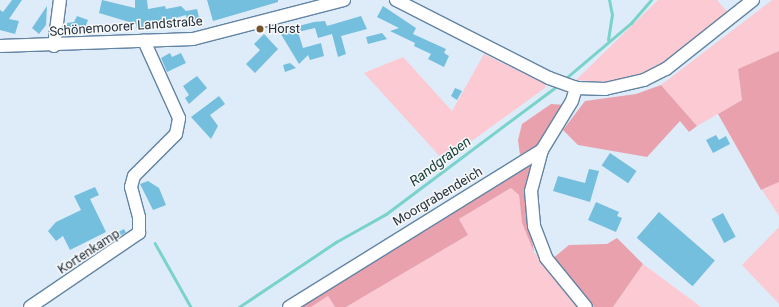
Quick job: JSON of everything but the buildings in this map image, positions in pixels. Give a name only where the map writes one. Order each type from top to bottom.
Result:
[{"type":"street","points":[[54,46],[60,0]]},
{"type":"street","name":"Schönemoorer Landstraße","points":[[0,46],[54,46],[194,38],[260,23],[344,0]]},
{"type":"street","points":[[396,0],[549,78],[572,87],[621,87],[644,80],[666,69],[753,0]]},
{"type":"street","name":"Kortenkamp","points":[[30,307],[139,233],[139,217],[131,187],[134,176],[176,134],[179,118],[144,41]]},
{"type":"street","name":"Moorgrabendeich","points":[[289,307],[542,150],[572,101],[572,87]]},
{"type":"street","points":[[542,150],[531,191],[534,226],[546,258],[586,307]]},
{"type":"shaded area","points":[[658,0],[717,0],[728,13],[664,67],[622,83],[576,80]]},
{"type":"shaded area","points":[[772,0],[779,0],[779,51],[738,69],[742,100],[697,126],[661,85]]},
{"type":"shaded area","points":[[779,51],[779,182],[761,190],[718,114],[742,100],[738,69]]},
{"type":"shaded area","points":[[484,54],[545,84],[545,88],[444,161],[364,73],[403,57],[452,111]]},
{"type":"shaded area","points":[[661,85],[697,126],[689,132],[680,121],[647,157],[578,145],[563,130],[585,101],[636,94]]},
{"type":"shaded area","points":[[551,104],[565,105],[540,143],[520,155],[518,140],[522,124]]},
{"type":"shaded area","points":[[530,160],[534,165],[527,207],[534,252],[522,223],[519,195],[511,188],[459,219],[468,235],[346,307],[335,307],[328,296],[311,307],[295,307]]},
{"type":"shaded area","points":[[779,182],[779,216],[762,190]]},
{"type":"shaded area","points":[[511,188],[519,195],[522,223],[534,252],[582,307],[346,307],[468,235],[459,219]]},
{"type":"shaded area","points":[[779,227],[779,304],[742,265]]},
{"type":"shaded area","points":[[617,238],[643,264],[613,307],[594,307],[552,259],[569,245],[607,244]]},
{"type":"shaded area","points":[[643,264],[701,307],[613,307]]},
{"type":"shaded area","points":[[328,296],[335,307],[311,307]]},
{"type":"waterway","name":"Randgraben","points":[[608,40],[612,15],[609,0]]},
{"type":"waterway","name":"Randgraben","points":[[565,79],[631,23],[651,0]]},
{"type":"waterway","name":"Randgraben","points":[[239,307],[336,242],[386,214],[557,86]]},
{"type":"waterway","points":[[155,243],[191,307]]},
{"type":"place","name":"Horst","points":[[260,29]]}]
